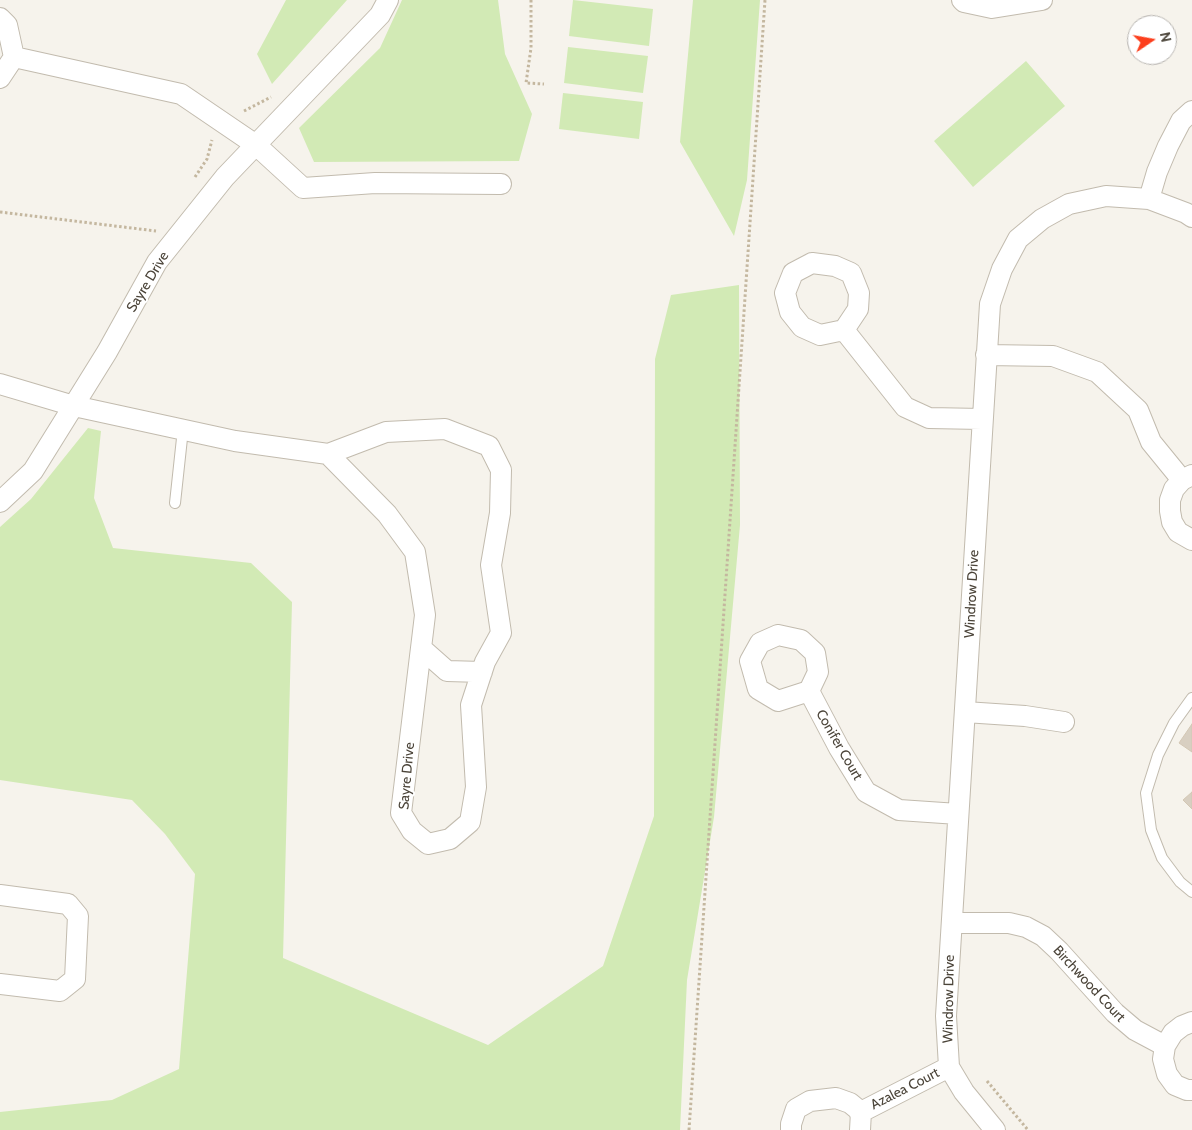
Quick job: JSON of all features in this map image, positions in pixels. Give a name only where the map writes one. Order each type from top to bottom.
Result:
[{"type":"street","name":"Sayre Drive","points":[[0,502],[33,471],[107,352],[157,262],[225,177],[380,15],[388,0]]},
{"type":"street","points":[[962,0],[992,8],[1039,2],[1042,0]]},
{"type":"street","points":[[0,18],[7,25],[14,57],[0,78]]},
{"type":"street","points":[[14,57],[181,94],[256,145],[303,188],[375,183],[501,184]]},
{"type":"street","points":[[1149,199],[1157,172],[1168,146],[1181,121],[1192,111]]},
{"type":"street","name":"Windrow Drive","points":[[995,1130],[964,1092],[949,1067],[946,1016],[990,304],[1002,269],[1018,239],[1042,219],[1069,204],[1106,196],[1149,199],[1192,217]]},
{"type":"street","points":[[844,330],[905,408],[929,418],[982,419]]},
{"type":"street","points":[[986,355],[1053,356],[1097,372],[1138,410],[1151,442],[1187,478],[1174,489],[1170,500],[1170,511],[1172,522],[1178,532],[1192,540]]},
{"type":"street","name":"Sayre Drive","points":[[0,384],[74,406],[235,441],[328,454],[386,432],[445,429],[489,446],[501,470],[500,513],[491,565],[501,633],[485,662],[471,705],[476,787],[470,822],[450,839],[428,844],[412,831],[401,813],[425,615],[415,552],[387,514],[328,454]]},
{"type":"street","points":[[421,648],[447,671],[482,672]]},
{"type":"street","name":"Conifer Court","points":[[808,691],[839,748],[866,792],[899,810],[958,814]]},
{"type":"street","points":[[965,712],[1026,716],[1064,722]]},
{"type":"street","points":[[0,895],[68,904],[78,916],[75,979],[60,992],[0,984]]},
{"type":"street","name":"Birchwood Court","points":[[952,923],[1008,923],[1026,928],[1042,936],[1059,950],[1114,1013],[1135,1030],[1165,1046]]},
{"type":"street","points":[[1192,1022],[1182,1026],[1173,1033],[1165,1046],[1163,1060],[1167,1074],[1175,1085],[1192,1090]]},
{"type":"street","name":"Azalea Court","points":[[792,1130],[791,1124],[796,1110],[810,1101],[836,1098],[850,1102],[861,1119],[949,1067]]},
{"type":"lane","points":[[175,503],[183,429]]},
{"type":"lane","points":[[1192,698],[1174,723],[1158,755],[1146,793],[1151,830],[1162,858],[1180,882],[1192,892]]},
{"type":"path","points":[[531,0],[531,48],[526,84],[544,84]]},
{"type":"path","points":[[689,1130],[765,0]]},
{"type":"path","points":[[0,212],[156,231]]},
{"type":"path","points":[[987,1081],[1028,1130]]},
{"type":"green space","points":[[286,0],[347,0],[272,84],[257,54]]},
{"type":"green space","points":[[402,0],[498,0],[505,54],[532,114],[519,161],[314,162],[299,128],[380,48]]},
{"type":"green space","points":[[573,0],[653,9],[649,46],[569,36]]},
{"type":"green space","points":[[693,0],[760,0],[747,180],[734,236],[680,142]]},
{"type":"green space","points":[[568,47],[648,56],[643,93],[564,83]]},
{"type":"green space","points":[[1026,61],[1065,106],[973,187],[934,141]]},
{"type":"green space","points":[[563,93],[643,102],[639,139],[559,129]]},
{"type":"green space","points":[[739,285],[740,525],[714,817],[687,980],[680,1130],[0,1130],[0,1112],[112,1100],[179,1069],[195,874],[165,834],[132,800],[0,780],[0,527],[31,499],[88,428],[101,431],[94,498],[113,548],[251,563],[292,602],[283,958],[488,1045],[603,966],[654,816],[655,359],[671,295]]},
{"type":"building","points":[[1192,724],[1192,752],[1179,743]]},
{"type":"building","points":[[1192,792],[1192,809],[1183,800]]}]
